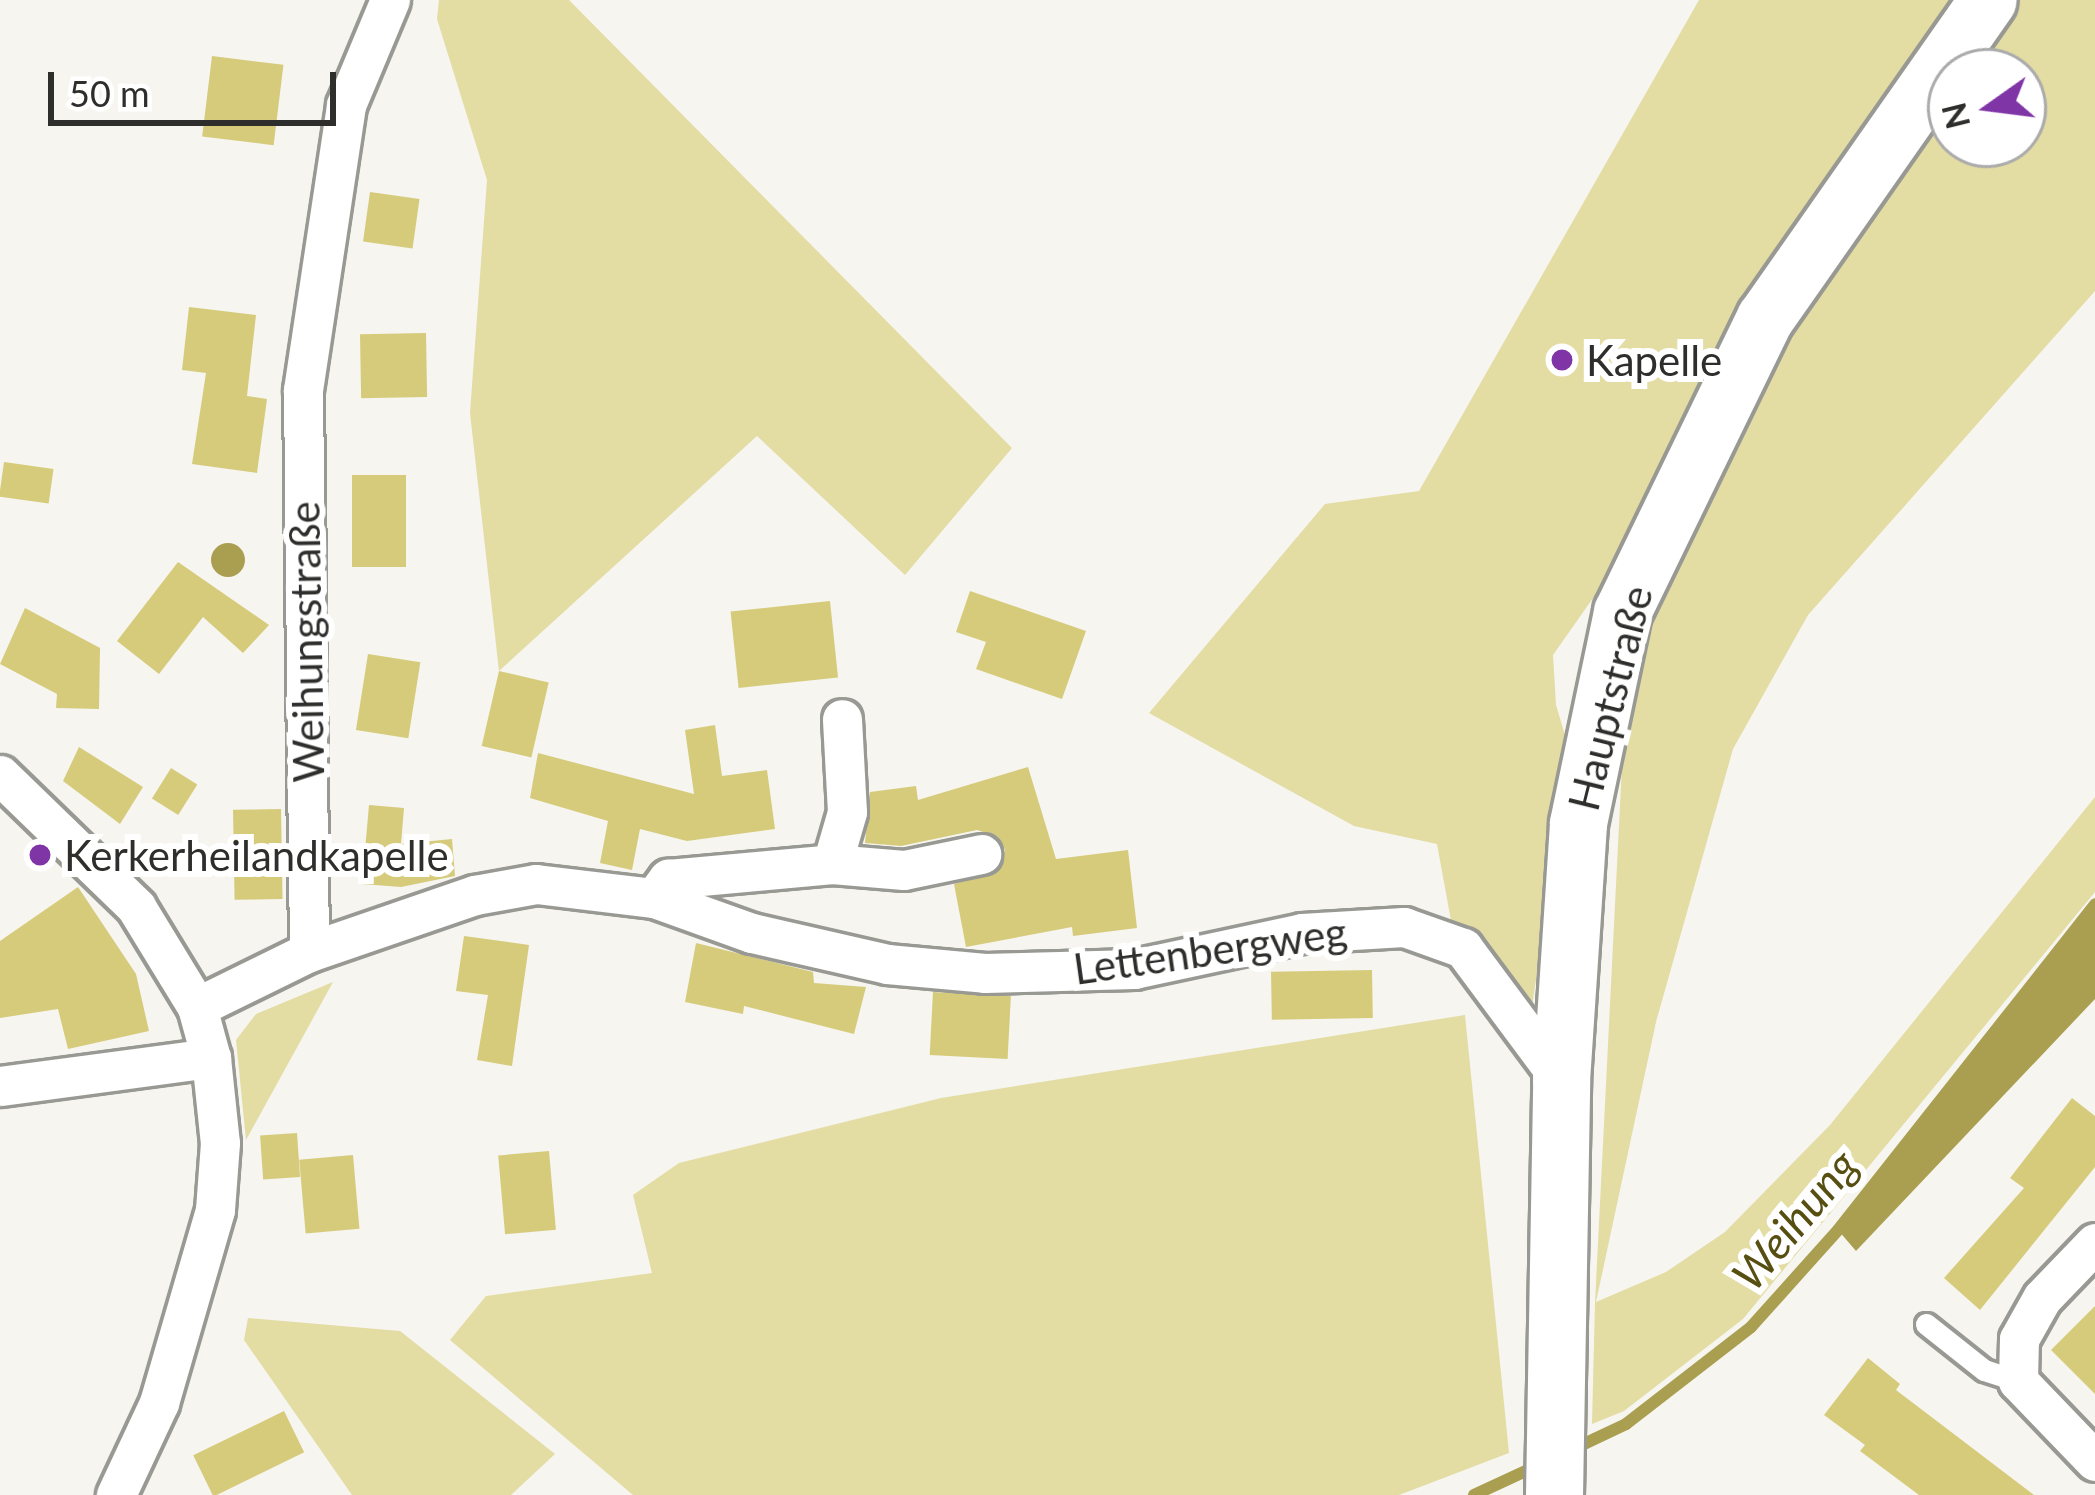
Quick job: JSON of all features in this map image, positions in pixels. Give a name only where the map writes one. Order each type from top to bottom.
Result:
[{"type":"main road","name":"Hauptstraße","points":[[1554,1495],[1561,1080],[1578,824],[1622,612],[1765,318],[1988,0]]},
{"type":"street","name":"Weihungstraße","points":[[308,952],[303,391],[346,105],[390,0]]},
{"type":"street","points":[[832,864],[847,812],[842,719]]},
{"type":"street","points":[[0,775],[136,907],[197,1007],[212,1058],[220,1143],[215,1210],[159,1403],[116,1495]]},
{"type":"street","points":[[654,898],[668,879],[832,864],[904,870],[982,854]]},
{"type":"street","name":"Lettenbergweg","points":[[308,952],[475,895],[536,884],[654,898],[752,933],[887,964],[985,974],[1134,969],[1302,933],[1404,927],[1463,948],[1561,1080]]},
{"type":"street","points":[[197,1007],[308,952]]},
{"type":"street","points":[[0,1086],[212,1058]]},
{"type":"street","points":[[2095,1243],[2042,1298],[2019,1339],[2018,1381],[2095,1461]]},
{"type":"lane","points":[[1926,1324],[1984,1370],[2018,1381]]},
{"type":"shaded area","points":[[439,0],[569,0],[1012,448],[905,575],[757,436],[499,671],[470,413],[487,180],[437,19]]},
{"type":"shaded area","points":[[1699,0],[2095,0],[2095,291],[1808,615],[1733,749],[1656,1022],[1596,1302],[1666,1272],[1725,1232],[1830,1125],[2095,797],[2095,892],[1743,1319],[1624,1411],[1592,1424],[1595,1303],[1625,706],[1626,551],[1553,655],[1556,705],[1570,752],[1528,1033],[1454,937],[1437,844],[1354,826],[1149,713],[1325,504],[1419,491]]},
{"type":"shaded area","points":[[228,543],[240,548],[245,560],[240,572],[228,577],[216,572],[211,560],[216,548]]},
{"type":"shaded area","points":[[2095,905],[2095,999],[1856,1251],[1838,1230]]},
{"type":"shaded area","points":[[333,982],[246,1140],[236,1040],[256,1014]]},
{"type":"shaded area","points":[[1465,1015],[1509,1453],[1399,1495],[633,1495],[450,1340],[486,1296],[652,1273],[633,1195],[679,1163],[941,1098]]},
{"type":"shaded area","points":[[248,1318],[400,1331],[555,1454],[511,1495],[352,1495],[244,1340]]},
{"type":"building","points":[[212,56],[283,65],[274,145],[202,136]]},
{"type":"building","points":[[370,192],[420,199],[413,248],[363,242]]},
{"type":"building","points":[[189,307],[256,315],[247,396],[267,399],[257,473],[192,464],[206,373],[182,370]]},
{"type":"building","points":[[426,333],[427,397],[361,398],[360,334]]},
{"type":"building","points":[[4,462],[54,469],[49,504],[0,497]]},
{"type":"building","points":[[352,475],[406,475],[406,567],[352,567]]},
{"type":"building","points":[[178,562],[269,625],[243,653],[203,617],[159,674],[117,641]]},
{"type":"building","points":[[970,591],[1086,631],[1062,699],[976,669],[986,642],[956,632]]},
{"type":"building","points":[[830,601],[838,678],[739,688],[731,611]]},
{"type":"building","points":[[25,608],[100,648],[99,709],[56,708],[57,694],[0,664]]},
{"type":"building","points":[[368,654],[420,662],[408,738],[356,730]]},
{"type":"building","points":[[499,671],[549,682],[531,757],[482,746]]},
{"type":"building","points":[[715,725],[722,776],[767,770],[775,829],[687,841],[640,829],[632,870],[600,863],[608,821],[530,798],[538,753],[694,794],[685,730]]},
{"type":"building","points":[[79,747],[143,787],[120,824],[63,781]]},
{"type":"building","points":[[1028,767],[1056,859],[1128,850],[1137,928],[1073,936],[1072,927],[966,947],[954,884],[998,871],[1005,850],[998,837],[977,830],[901,846],[865,843],[870,792],[916,786],[918,800]]},
{"type":"building","points":[[171,768],[197,784],[178,815],[152,799]]},
{"type":"building","points":[[369,805],[404,808],[401,844],[452,839],[455,876],[401,887],[362,884]]},
{"type":"building","points":[[281,809],[283,899],[235,900],[233,810]]},
{"type":"building","points":[[78,887],[136,974],[149,1031],[68,1049],[58,1009],[0,1018],[0,941]]},
{"type":"building","points":[[464,936],[529,945],[512,1066],[477,1060],[488,995],[456,991]]},
{"type":"building","points":[[696,943],[813,972],[814,983],[866,987],[854,1034],[744,1006],[743,1014],[685,1002]]},
{"type":"building","points":[[1372,970],[1373,1018],[1272,1020],[1271,972]]},
{"type":"building","points":[[933,992],[1011,996],[1008,1059],[930,1055]]},
{"type":"building","points":[[2072,1098],[2095,1116],[2095,1167],[1980,1310],[1944,1278],[2024,1188],[2010,1178]]},
{"type":"building","points":[[297,1133],[300,1177],[263,1179],[260,1136]]},
{"type":"building","points":[[549,1151],[556,1230],[505,1234],[498,1155]]},
{"type":"building","points":[[353,1155],[359,1229],[306,1233],[299,1160]]},
{"type":"building","points":[[2095,1306],[2095,1394],[2051,1350]]},
{"type":"building","points":[[1868,1358],[1900,1384],[1896,1390],[2034,1495],[1919,1495],[1860,1451],[1865,1445],[1824,1415]]},
{"type":"building","points":[[284,1411],[304,1452],[217,1495],[193,1455]]},
{"type":"waterway","name":"Weihung","points":[[1569,1451],[1626,1424],[1751,1327],[1838,1230],[2095,904]]},
{"type":"waterway","name":"Weihung","points":[[1474,1495],[1539,1465]]},
{"type":"place","name":"Kapelle","points":[[1562,360]]},
{"type":"place","name":"Kerkerheilandkapelle","points":[[40,855]]}]
